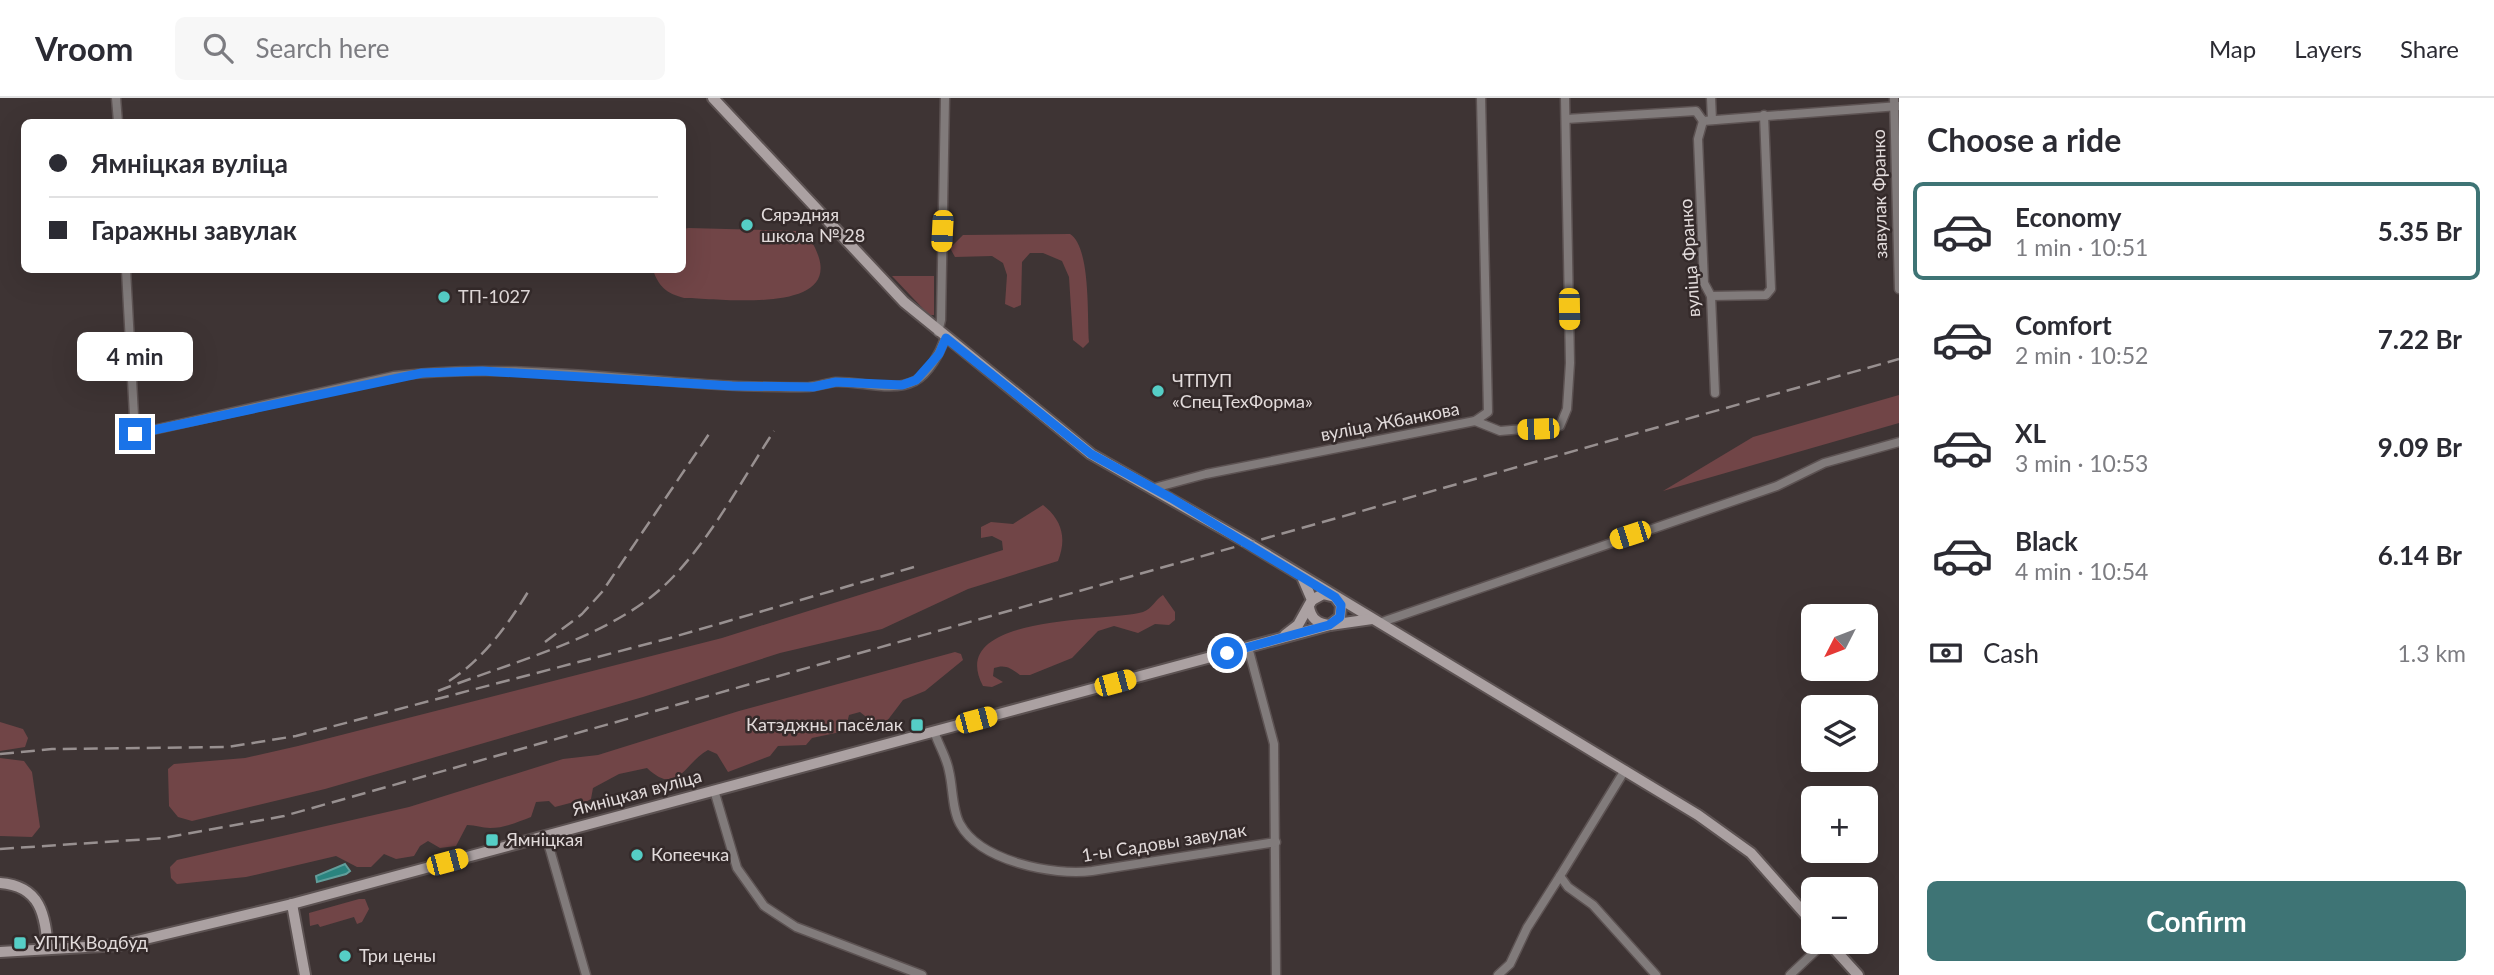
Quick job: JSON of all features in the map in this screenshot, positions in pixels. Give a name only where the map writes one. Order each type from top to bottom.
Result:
[{"type":"main road","points":[[713,98],[904,302],[1091,454],[1154,488],[1668,796],[1744,847],[1801,910]]},
{"type":"main road","points":[[1279,640],[1296,628],[1310,603],[1323,594],[1335,597],[1341,605],[1341,614],[1329,625],[1317,621],[1310,603],[1301,577]]},
{"type":"main road","name":"Ямніцкая вуліца","points":[[0,951],[120,945],[292,904],[1329,625],[1376,621]]},
{"type":"main road","points":[[0,883],[14,884],[33,896],[45,914],[48,949]]},
{"type":"main road","points":[[292,904],[305,975]]},
{"type":"main road","points":[[1838,954],[1858,975]]},
{"type":"street","points":[[116,98],[118,119]]},
{"type":"street","points":[[126,273],[135,434],[422,373],[482,371],[732,386],[813,387],[836,382],[902,385],[916,380],[939,354],[942,335],[946,98]]},
{"type":"street","name":"вуліца Жбанкова","points":[[1154,488],[1206,474],[1475,421],[1488,412],[1481,98]]},
{"type":"street","points":[[1475,421],[1500,430],[1560,426],[1567,409],[1570,363],[1565,98]]},
{"type":"street","name":"вуліца Франко","points":[[1712,98],[1708,120],[1698,139],[1704,283],[1711,296],[1714,393]]},
{"type":"street","points":[[1566,119],[1696,111],[1708,120],[1896,103]]},
{"type":"street","name":"завулак Франко","points":[[1896,103],[1899,289]]},
{"type":"street","points":[[1711,296],[1766,295],[1771,289],[1764,115]]},
{"type":"street","points":[[1376,621],[1777,486],[1824,463],[1899,442]]},
{"type":"street","points":[[1248,647],[1275,744],[1276,975]]},
{"type":"street","name":"1-ы Садовы завулак","points":[[934,731],[949,767],[960,826],[982,847],[1029,866],[1052,872],[1083,872],[1276,842]]},
{"type":"street","points":[[1497,975],[1510,964],[1527,928],[1625,770]]},
{"type":"street","points":[[714,790],[737,868],[764,906],[796,927],[922,975]]},
{"type":"street","points":[[546,836],[586,975]]},
{"type":"street","points":[[1560,876],[1568,887],[1593,905],[1656,975]]},
{"type":"street","points":[[1790,975],[1814,954]]},
{"type":"shaded area","points":[[686,228],[796,231],[808,238],[816,249],[819,276],[809,288],[792,296],[720,300],[678,296],[664,288],[654,273],[686,273]]},
{"type":"shaded area","points":[[1070,234],[1077,241],[1082,253],[1087,284],[1089,342],[1083,348],[1073,340],[1069,277],[1062,261],[1043,253],[1030,253],[1022,262],[1021,305],[1014,308],[1005,304],[1007,275],[1003,263],[992,256],[955,257],[950,248],[963,235]]},
{"type":"shaded area","points":[[892,276],[934,276],[934,315],[929,315]]},
{"type":"shaded area","points":[[1899,395],[1899,423],[1663,491],[1753,437]]},
{"type":"shaded area","points":[[1043,505],[1055,517],[1061,530],[1062,545],[1058,561],[968,589],[882,629],[780,653],[643,697],[325,789],[192,821],[178,817],[169,806],[168,769],[174,764],[245,758],[298,746],[722,638],[1003,550],[1002,541],[992,536],[981,538],[981,527],[991,522],[1013,524]]},
{"type":"shaded area","points":[[1163,595],[1175,612],[1175,620],[1169,625],[1155,624],[1138,633],[1114,626],[1098,631],[1072,658],[1030,675],[1020,675],[1005,667],[994,668],[993,676],[1003,682],[992,687],[983,686],[977,662],[987,645],[1008,633],[1036,625],[1143,612]]},
{"type":"shaded area","points":[[955,652],[961,654],[963,660],[925,691],[903,700],[887,721],[870,720],[860,712],[849,715],[845,731],[812,738],[806,745],[778,746],[770,756],[728,772],[717,754],[708,750],[673,779],[657,776],[647,768],[619,774],[593,788],[591,799],[582,804],[574,802],[555,807],[549,801],[536,802],[531,817],[495,828],[467,825],[456,846],[440,848],[428,841],[420,846],[414,856],[396,859],[384,854],[371,867],[357,867],[336,856],[246,877],[177,884],[171,878],[170,867],[177,860],[409,807],[563,759],[598,755],[739,711]]},
{"type":"shaded area","points":[[0,722],[23,729],[28,738],[25,747],[0,751]]},
{"type":"shaded area","points":[[0,758],[24,761],[32,772],[40,827],[32,837],[0,836]]},
{"type":"shaded area","points":[[365,899],[369,909],[362,922],[357,924],[354,917],[320,927],[318,924],[310,926],[309,913]]},
{"type":"water","points":[[345,864],[350,871],[346,874],[317,882],[316,876]]},
{"type":"railway","points":[[0,849],[164,838],[284,816],[1899,359]]},
{"type":"railway","points":[[438,691],[576,639],[603,627],[651,597],[669,581],[703,541],[774,431]]},
{"type":"railway","points":[[545,642],[582,614],[602,592],[709,434]]},
{"type":"railway","points":[[0,754],[52,749],[228,747],[296,736],[670,638],[914,567]]},
{"type":"railway","points":[[449,681],[485,651],[531,587]]},
{"type":"place","name":"Сярэдняя школа № 28","points":[[747,225]]},
{"type":"place","name":"ТП-1027","points":[[444,297]]},
{"type":"place","name":"ЧТПУП «СпецТехФорма»","points":[[1158,391]]},
{"type":"place","name":"Катэджны пасёлак","points":[[917,725]]},
{"type":"place","name":"Ямніцкая","points":[[492,840]]},
{"type":"place","name":"Копеечка","points":[[637,855]]},
{"type":"place","name":"УПТК Водбуд","points":[[20,943]]},
{"type":"place","name":"Три цены","points":[[345,956]]},
{"type":"route","points":[[135,434],[394,376],[422,373],[482,371],[732,386],[813,387],[836,382],[902,385],[916,380],[939,354],[946,338],[1091,454],[1246,542],[1335,597],[1341,605],[1340,617],[1329,625],[1227,653]]}]
